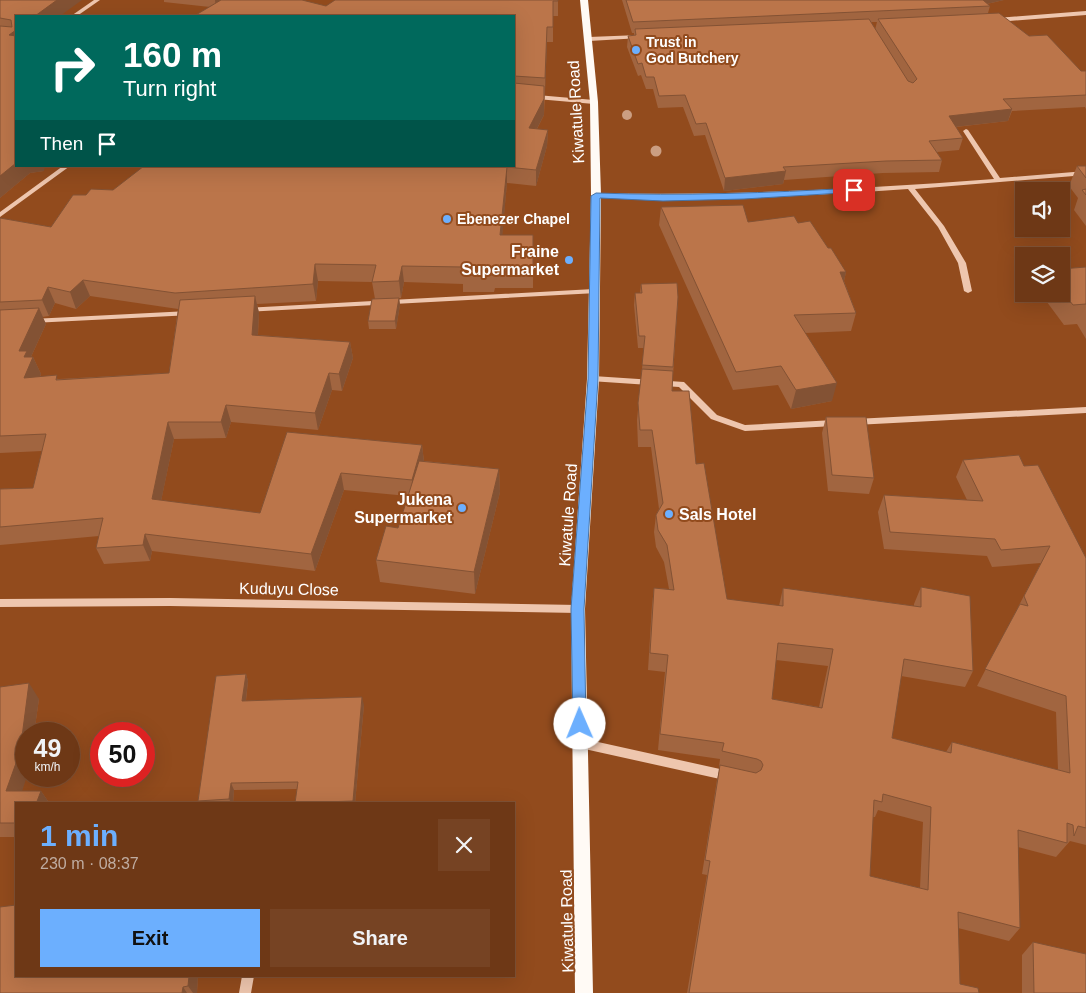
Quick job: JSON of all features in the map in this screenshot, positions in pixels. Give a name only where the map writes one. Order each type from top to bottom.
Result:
[{"type":"main road","name":"Kiwatule Road","points":[[584,0],[594,102],[596,196],[593,379],[578,609],[584,993]]},
{"type":"street","points":[[75,15],[97,0]]},
{"type":"street","points":[[992,21],[1086,13]]},
{"type":"street","points":[[589,39],[647,37]]},
{"type":"street","points":[[515,95],[594,102]]},
{"type":"street","points":[[966,131],[998,180]]},
{"type":"street","points":[[0,215],[66,167]]},
{"type":"street","points":[[596,196],[663,198],[744,197],[910,187],[1086,173]]},
{"type":"street","points":[[910,187],[941,226],[962,263],[968,291]]},
{"type":"street","points":[[238,310],[594,291]]},
{"type":"street","points":[[20,322],[198,312]]},
{"type":"street","points":[[593,379],[681,384],[714,417],[745,428],[1086,410]]},
{"type":"street","name":"Kuduyu Close","points":[[0,603],[170,602],[578,609]]},
{"type":"street","points":[[245,993],[248,977]]},
{"type":"lane","points":[[580,743],[742,779]]},
{"type":"building","points":[[0,0],[57,0],[36,15],[15,15],[15,31],[9,35],[15,36],[15,164],[0,176],[0,26],[12,27],[11,20],[0,18]]},
{"type":"building","points":[[221,0],[302,0],[326,6],[335,0],[558,0],[553,1],[553,27],[547,27],[545,78],[515,76],[515,15],[196,15]]},
{"type":"building","points":[[626,0],[983,0],[990,6],[633,22]]},
{"type":"building","points":[[999,13],[1029,36],[1047,35],[1081,71],[1086,71],[1086,95],[1003,99],[1012,109],[949,116],[963,138],[929,141],[942,160],[783,167],[786,171],[725,178],[706,123],[696,124],[685,95],[659,96],[654,77],[646,77],[642,63],[638,64],[628,36],[636,35],[635,29],[869,19],[908,81],[913,83],[917,79],[878,19]]},
{"type":"building","points":[[515,83],[544,86],[544,99],[529,128],[548,130],[536,170],[507,167],[515,167]]},
{"type":"building","points":[[1077,166],[1086,166],[1086,178]]},
{"type":"building","points":[[143,167],[507,167],[500,235],[533,235],[533,272],[494,272],[494,275],[462,275],[463,267],[402,266],[399,281],[372,282],[376,265],[315,264],[313,284],[175,293],[83,280],[70,292],[48,287],[42,300],[0,302],[0,218],[51,227],[73,195],[86,195],[91,189],[113,190]]},
{"type":"building","points":[[743,205],[748,222],[794,216],[798,223],[810,221],[828,248],[831,248],[846,272],[840,272],[856,313],[794,315],[837,383],[796,390],[781,366],[736,372],[661,207]]},
{"type":"building","points":[[1086,267],[1086,304],[1073,305],[1070,301],[1070,268]]},
{"type":"building","points":[[677,283],[678,297],[673,367],[642,365],[645,336],[639,336],[635,293],[642,293],[641,284]]},
{"type":"building","points":[[255,296],[252,335],[350,342],[339,374],[329,373],[315,413],[226,405],[221,422],[168,422],[152,499],[260,513],[287,432],[422,445],[412,480],[341,473],[311,554],[145,534],[143,545],[96,548],[103,518],[0,527],[0,489],[33,488],[46,434],[0,436],[0,310],[39,308],[19,351],[27,351],[24,357],[33,357],[24,378],[57,375],[56,380],[169,373],[180,300]]},
{"type":"building","points":[[399,298],[395,321],[368,321],[372,299]]},
{"type":"building","points":[[642,369],[673,371],[672,391],[689,391],[696,464],[704,463],[727,599],[783,606],[783,588],[921,607],[921,587],[970,596],[973,671],[904,659],[892,738],[951,753],[952,742],[1070,773],[1066,696],[985,669],[1020,604],[1028,606],[1024,596],[1050,546],[1001,550],[995,539],[890,532],[884,495],[983,501],[963,460],[1019,455],[1024,466],[1038,465],[1086,558],[1086,828],[1078,826],[1074,836],[1073,825],[1067,823],[1067,843],[1018,830],[1020,928],[958,912],[960,984],[978,988],[979,993],[689,993],[710,861],[705,860],[720,765],[756,773],[761,770],[763,765],[757,759],[722,751],[724,743],[660,734],[668,655],[650,653],[654,588],[674,590],[667,545],[658,530],[656,515],[663,503],[652,430],[640,430],[638,403]],"holes":[[[778,643],[833,649],[822,708],[772,699]],[[883,794],[931,807],[928,890],[870,876],[874,800],[882,802]]]},
{"type":"building","points":[[826,417],[866,417],[874,478],[832,475]]},
{"type":"building","points":[[419,461],[499,469],[474,572],[376,560],[386,526],[398,528]]},
{"type":"building","points":[[246,674],[242,701],[362,697],[353,801],[295,802],[298,782],[231,783],[229,799],[198,801],[216,676]]},
{"type":"building","points":[[29,683],[24,722],[15,722],[15,766],[6,791],[41,791],[37,802],[15,802],[15,823],[0,823],[0,687]]},
{"type":"building","points":[[15,905],[15,977],[189,977],[188,986],[183,987],[182,993],[0,993],[0,907]]},
{"type":"building","points":[[1033,942],[1086,954],[1086,993],[1034,993]]},
{"type":"place","name":"Trust in God Butchery","points":[[636,50]]},
{"type":"place","name":"Ebenezer Chapel","points":[[447,219]]},
{"type":"place","name":"Fraine Supermarket","points":[[569,260]]},
{"type":"place","name":"Jukena Supermarket","points":[[462,508]]},
{"type":"place","name":"Sals Hotel","points":[[669,514]]},
{"type":"route","points":[[580,724],[578,609],[593,379],[596,196],[663,198],[744,197],[854,190]]}]
